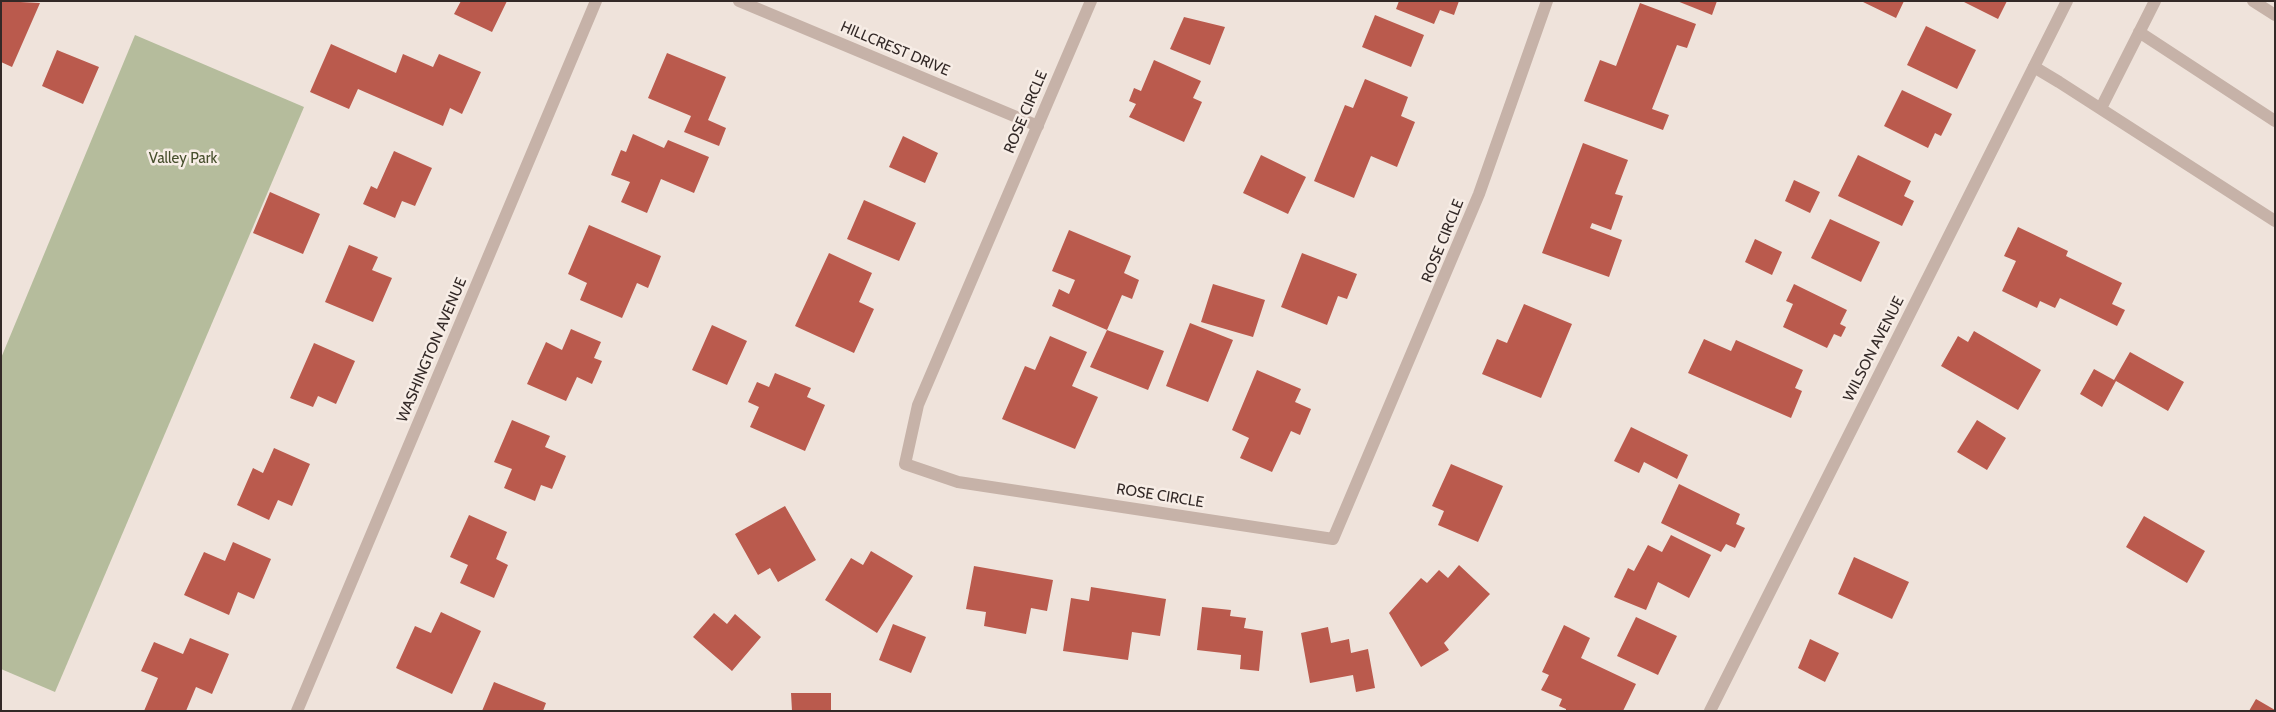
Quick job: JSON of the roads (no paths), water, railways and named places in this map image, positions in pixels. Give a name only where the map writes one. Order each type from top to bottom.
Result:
[{"type":"street","name":"WASHINGTON AVENUE","points":[[297,711],[596,1]]},
{"type":"street","name":"HILLCREST DRIVE","points":[[739,1],[1038,126]]},
{"type":"street","name":"ROSE CIRCLE","points":[[1091,1],[918,405],[905,464],[958,482],[1333,539],[1480,194],[1547,1]]},
{"type":"street","name":"WILSON AVENUE","points":[[1710,711],[2067,1]]},
{"type":"street","points":[[2101,108],[2155,1]]},
{"type":"street","points":[[2253,1],[2275,15]]},
{"type":"street","points":[[2139,32],[2275,121]]},
{"type":"street","points":[[2034,67],[2101,108],[2275,221]]},
{"type":"park label","name":"Valley Park","points":[[183,159]]}]
